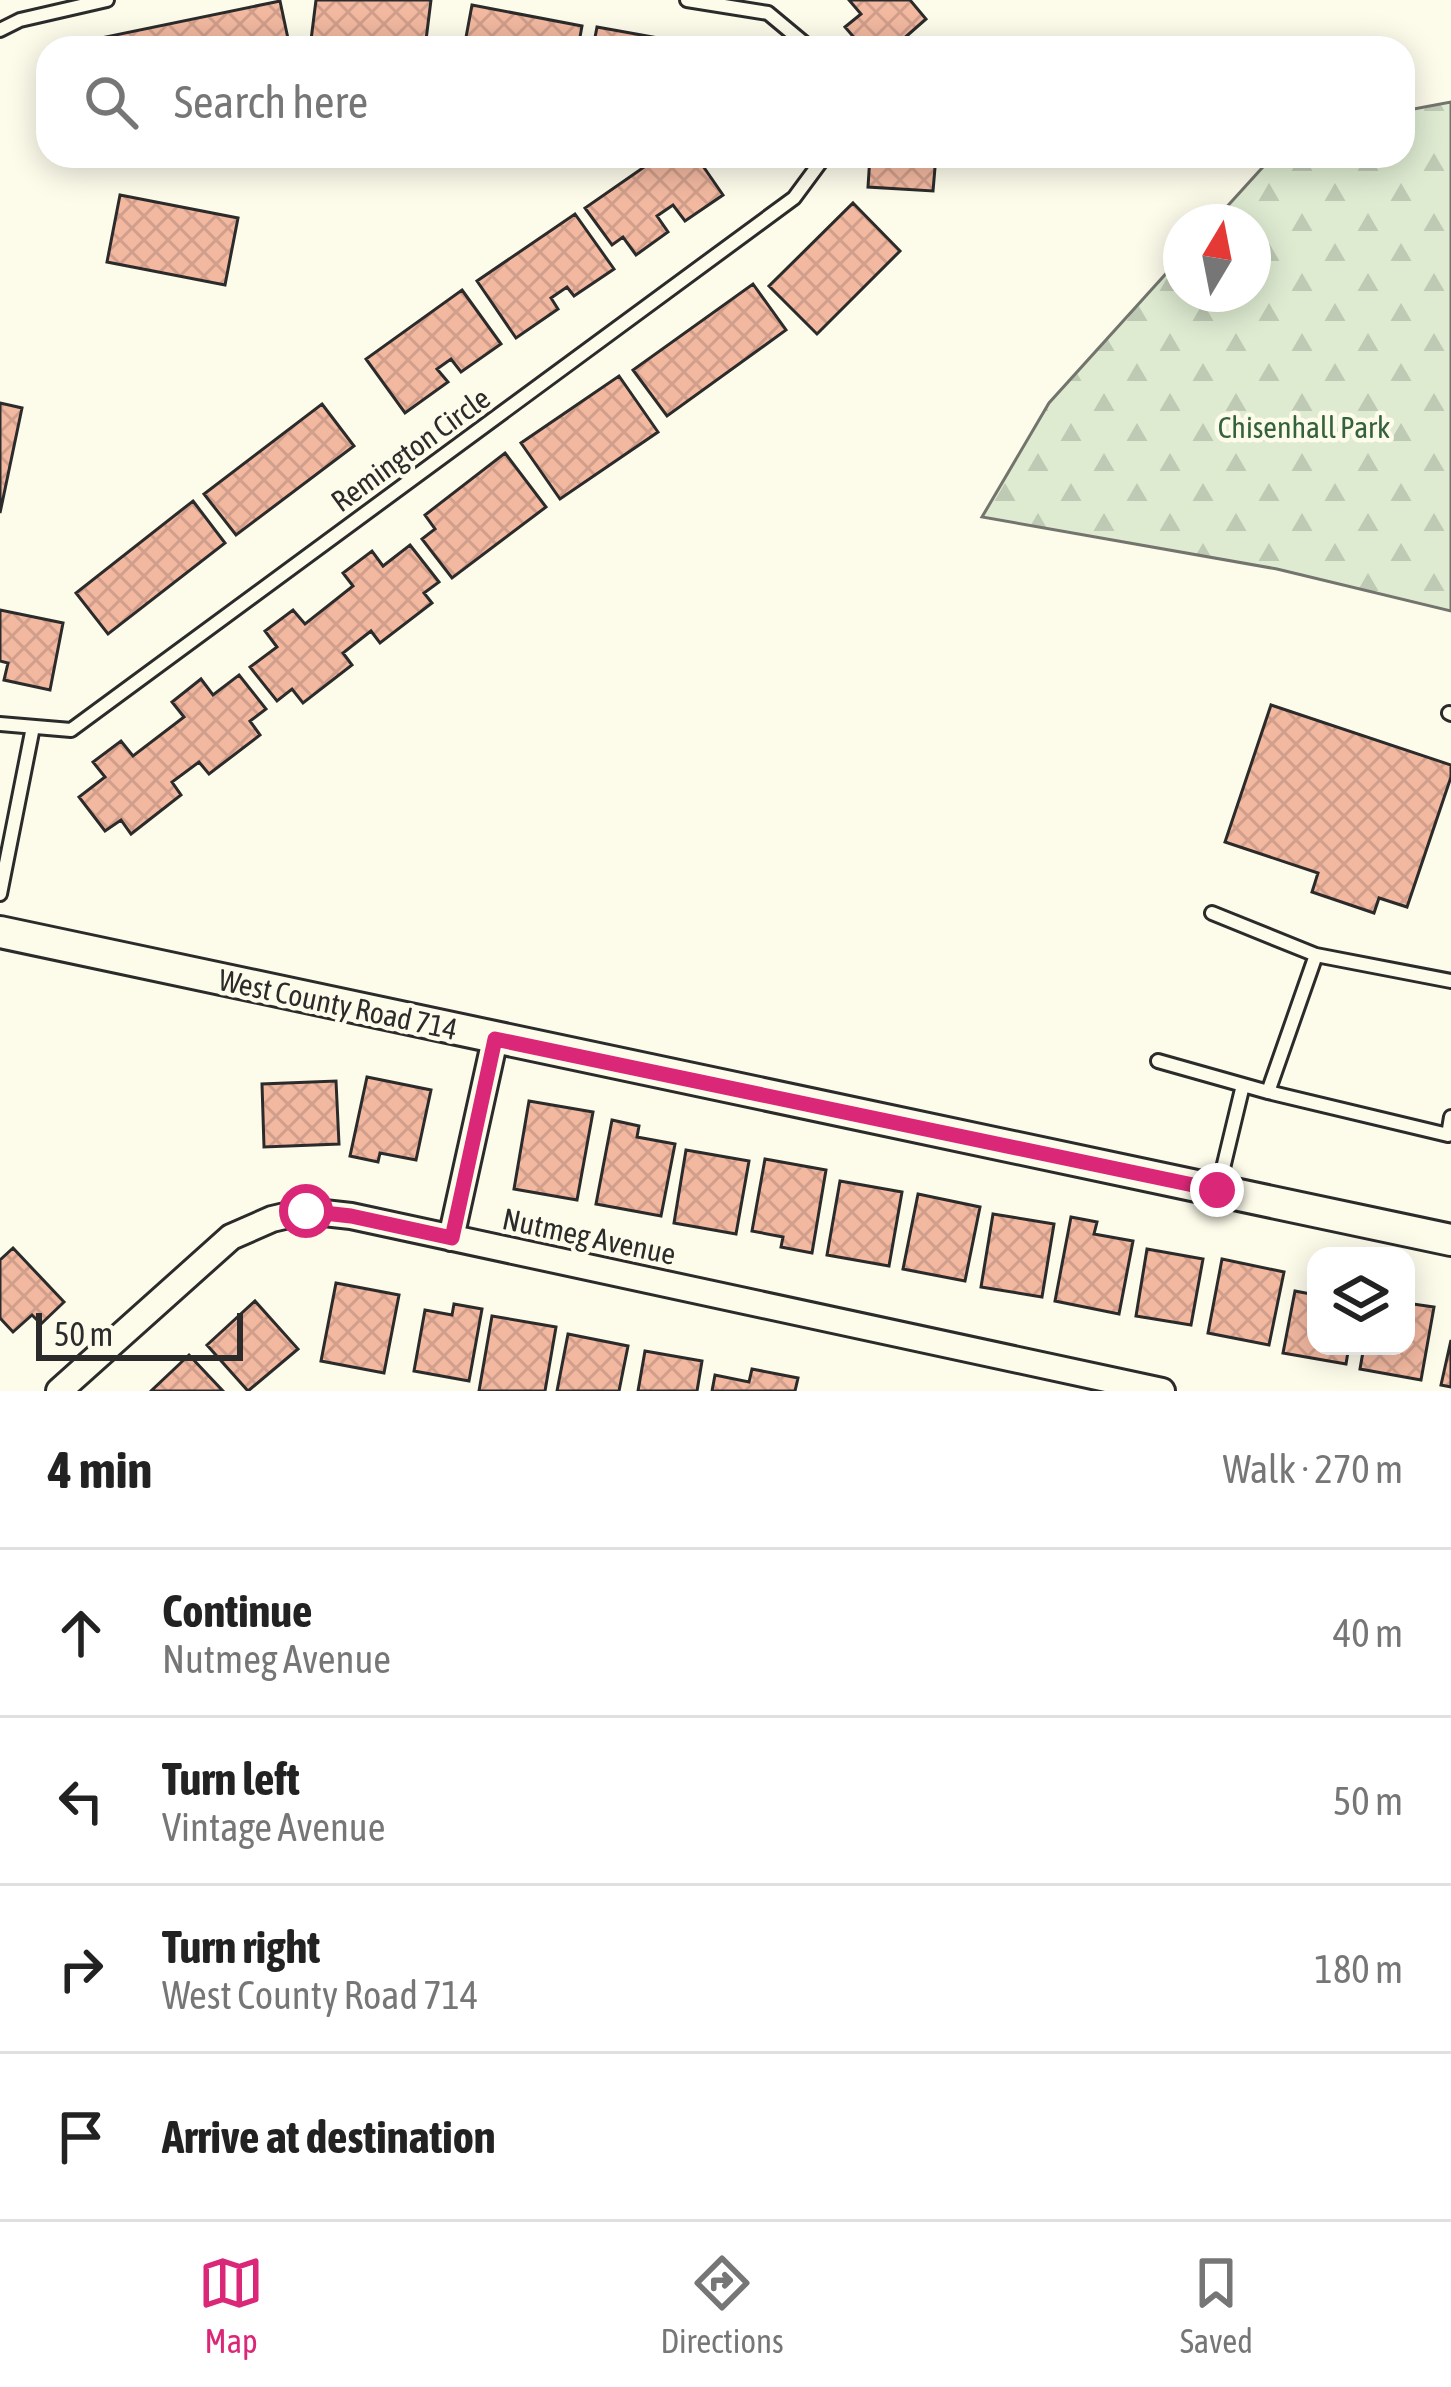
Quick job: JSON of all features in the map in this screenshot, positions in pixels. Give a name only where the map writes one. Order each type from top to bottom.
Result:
[{"type":"street","name":"West County Road 714","points":[[0,932],[1451,1240]]},
{"type":"street","points":[[452,1238],[495,1039]]},
{"type":"street","name":"Nutmeg Avenue","points":[[58,1391],[231,1237],[306,1211],[452,1238],[1062,1380],[1162,1391]]},
{"type":"lane","points":[[0,30],[20,20],[107,0]]},
{"type":"lane","points":[[687,0],[768,13],[795,36]]},
{"type":"lane","name":"Remington Circle","points":[[0,724],[71,730],[794,198],[816,168]]},
{"type":"lane","points":[[0,894],[33,727]]},
{"type":"lane","points":[[1211,913],[1316,955],[1451,981]]},
{"type":"lane","points":[[1268,1092],[1316,955]]},
{"type":"lane","points":[[1158,1060],[1448,1135],[1451,1117]]},
{"type":"lane","points":[[1217,1190],[1243,1085]]},
{"type":"green space","name":"Chisenhall Park","points":[[1451,102],[1451,611],[1277,569],[982,517],[1049,403],[1163,277],[1163,312],[1271,312],[1271,204],[1229,204],[1262,168],[1415,168],[1415,109]]},
{"type":"building","points":[[316,0],[431,0],[426,36],[312,36]]},
{"type":"building","points":[[849,0],[910,0],[926,19],[907,36],[853,36],[845,27],[861,14]]},
{"type":"building","points":[[280,1],[287,36],[110,36]]},
{"type":"building","points":[[472,5],[582,26],[580,36],[466,36]]},
{"type":"building","points":[[597,27],[647,36],[595,36]]},
{"type":"building","points":[[643,168],[704,168],[723,195],[685,221],[673,205],[657,216],[668,232],[636,255],[623,237],[612,245],[585,208]]},
{"type":"building","points":[[869,168],[935,168],[933,191],[868,187]]},
{"type":"building","points":[[120,195],[238,218],[225,285],[107,262]]},
{"type":"building","points":[[853,203],[900,251],[817,334],[769,286]]},
{"type":"building","points":[[575,214],[614,269],[574,296],[567,287],[551,298],[558,309],[516,338],[477,281]]},
{"type":"building","points":[[753,284],[786,330],[667,416],[633,370]]},
{"type":"building","points":[[462,290],[501,344],[461,372],[451,359],[437,369],[448,382],[405,413],[366,359]]},
{"type":"building","points":[[619,376],[658,432],[560,499],[521,443]]},
{"type":"building","points":[[0,403],[22,408],[0,513]]},
{"type":"building","points":[[322,404],[354,446],[236,535],[204,494]]},
{"type":"building","points":[[505,453],[546,507],[452,578],[422,539],[435,529],[425,515]]},
{"type":"building","points":[[193,501],[225,543],[108,634],[76,593]]},
{"type":"building","points":[[410,545],[439,582],[424,593],[432,603],[380,643],[371,631],[343,653],[352,665],[303,703],[292,689],[277,701],[250,667],[277,647],[265,631],[293,610],[305,624],[353,586],[343,573],[372,551],[383,566]]},
{"type":"building","points":[[0,610],[63,623],[50,690],[4,680],[8,663],[0,661]]},
{"type":"building","points":[[239,675],[266,709],[250,721],[260,735],[209,774],[199,762],[172,782],[181,795],[131,834],[121,820],[105,831],[79,797],[105,777],[93,762],[121,741],[133,756],[184,717],[172,702],[201,679],[213,695]]},
{"type":"building","points":[[1271,705],[1451,765],[1407,907],[1379,898],[1374,913],[1312,892],[1318,873],[1225,842]]},
{"type":"building","points":[[367,1077],[431,1090],[416,1160],[380,1153],[378,1162],[350,1156]]},
{"type":"building","points":[[336,1081],[339,1144],[264,1147],[262,1084]]},
{"type":"building","points":[[529,1101],[593,1112],[577,1200],[514,1189]]},
{"type":"building","points":[[612,1120],[639,1126],[637,1137],[675,1144],[661,1216],[596,1204]]},
{"type":"building","points":[[686,1150],[749,1161],[736,1234],[674,1223]]},
{"type":"building","points":[[765,1159],[826,1170],[812,1253],[781,1247],[783,1237],[752,1231]]},
{"type":"building","points":[[840,1181],[902,1192],[889,1266],[827,1255]]},
{"type":"building","points":[[918,1194],[980,1207],[965,1281],[903,1269]]},
{"type":"building","points":[[993,1214],[1054,1224],[1042,1297],[981,1287]]},
{"type":"building","points":[[1071,1217],[1097,1222],[1094,1234],[1133,1241],[1119,1314],[1055,1301]]},
{"type":"building","points":[[13,1248],[64,1302],[41,1324],[32,1315],[13,1332],[0,1318],[0,1260]]},
{"type":"building","points":[[1147,1249],[1203,1259],[1191,1325],[1136,1316]]},
{"type":"building","points":[[1222,1259],[1284,1272],[1269,1345],[1208,1333]]},
{"type":"building","points":[[336,1283],[399,1295],[384,1373],[321,1361]]},
{"type":"building","points":[[1295,1291],[1307,1293],[1307,1355],[1348,1355],[1346,1364],[1283,1353]]},
{"type":"building","points":[[255,1301],[298,1349],[248,1391],[207,1345]]},
{"type":"building","points":[[454,1304],[482,1309],[469,1381],[414,1371],[425,1310],[452,1315]]},
{"type":"building","points":[[1415,1304],[1434,1307],[1421,1380],[1360,1369],[1362,1355],[1415,1355]]},
{"type":"building","points":[[492,1316],[556,1327],[545,1391],[479,1391]]},
{"type":"building","points":[[568,1334],[628,1346],[619,1391],[557,1391]]},
{"type":"building","points":[[1451,1340],[1451,1387],[1441,1385]]},
{"type":"building","points":[[645,1351],[702,1361],[697,1391],[638,1391]]},
{"type":"building","points":[[189,1355],[223,1391],[151,1391]]},
{"type":"building","points":[[752,1369],[798,1378],[795,1391],[712,1391],[715,1375],[749,1382]]},
{"type":"route","points":[[306,1211],[452,1238],[495,1039],[1217,1190]]}]
